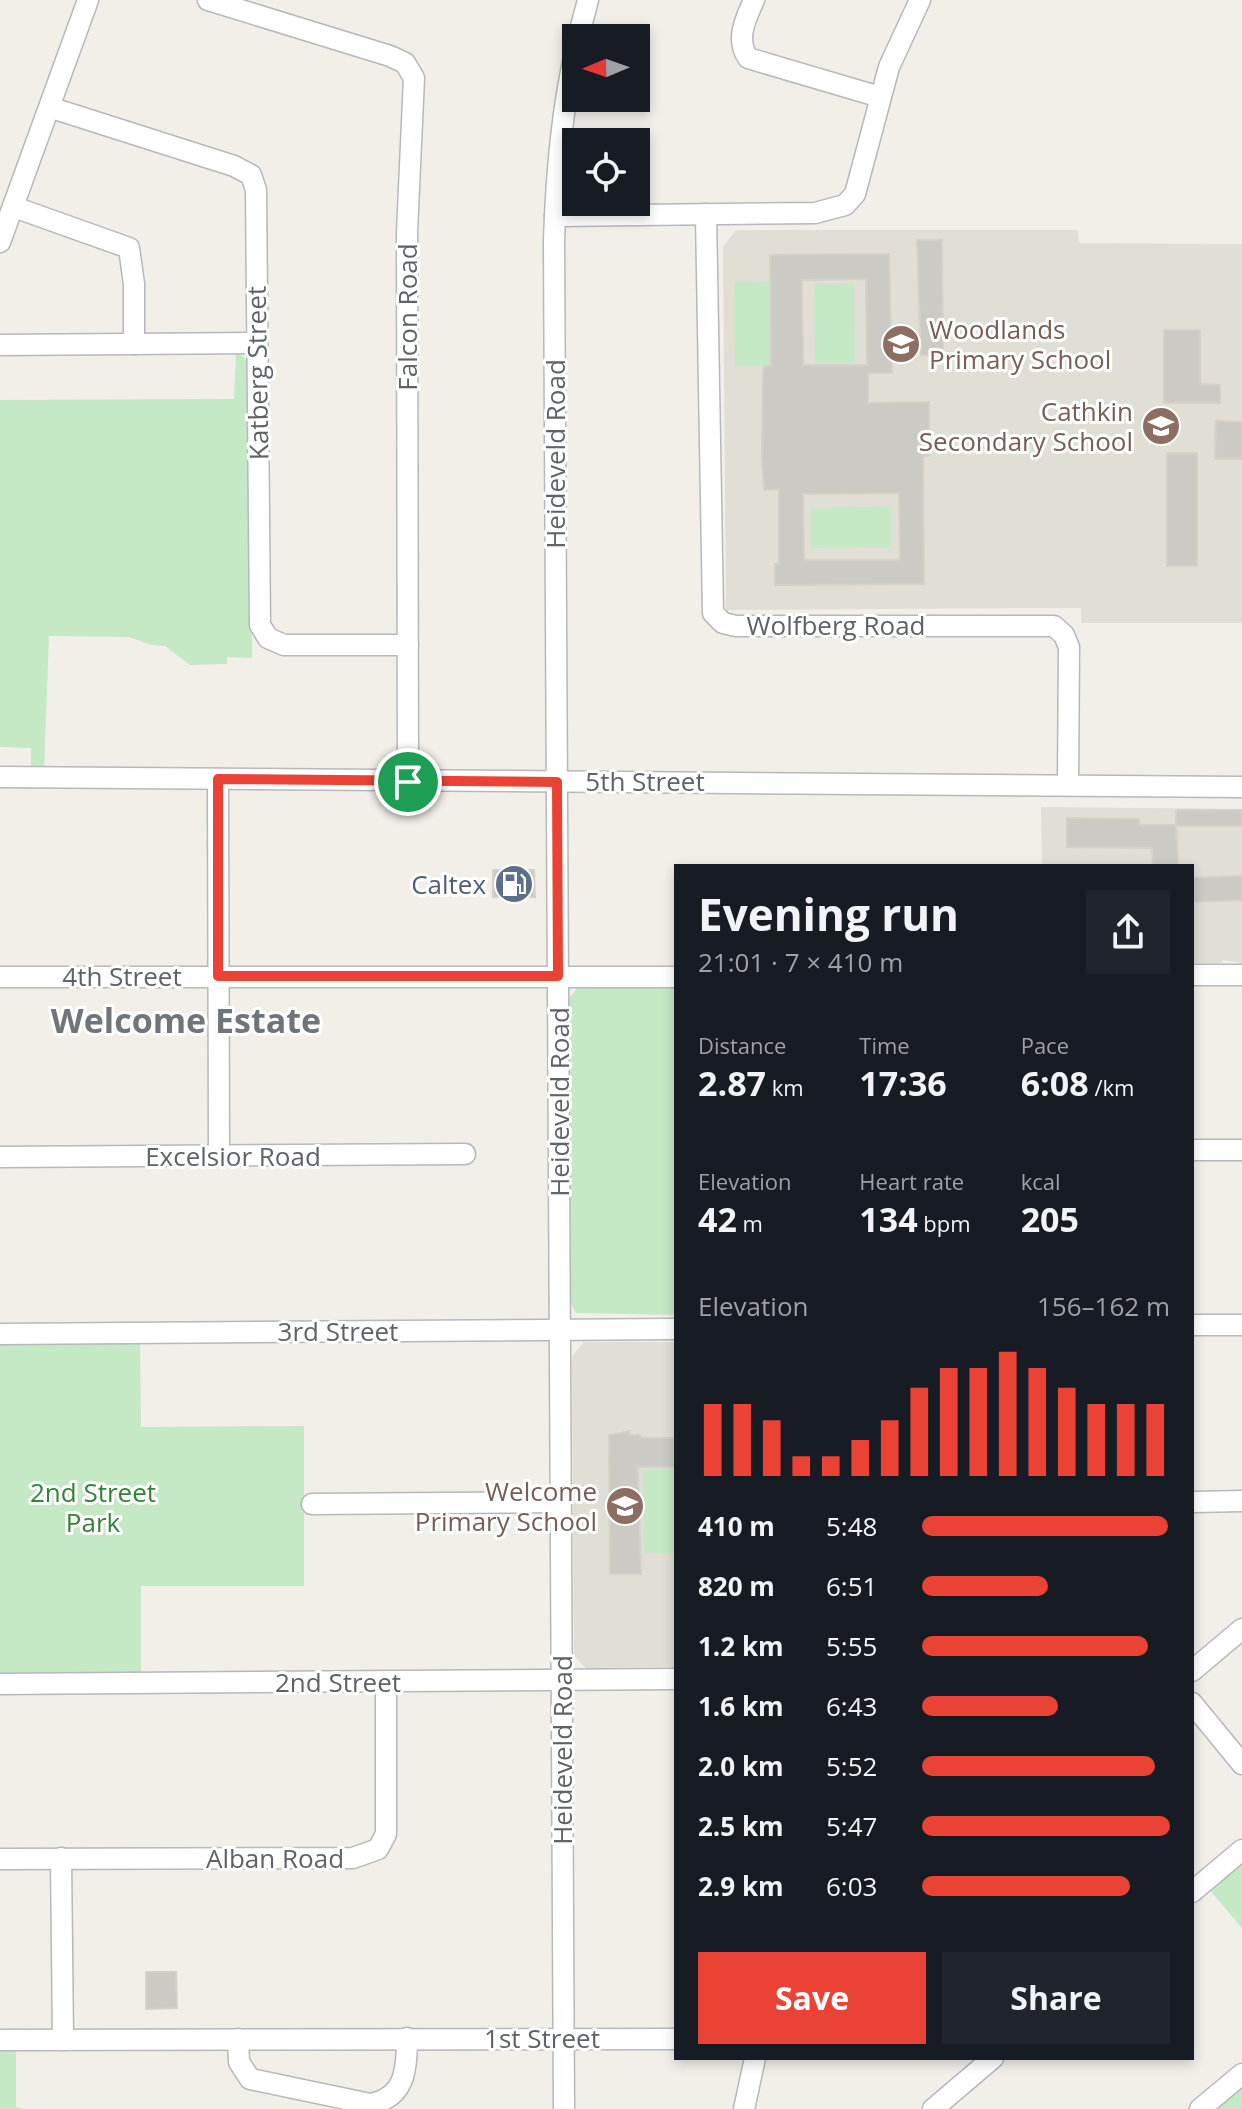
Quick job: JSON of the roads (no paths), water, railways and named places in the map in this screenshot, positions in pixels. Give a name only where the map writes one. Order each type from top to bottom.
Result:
[{"type":"street","points":[[0,242],[52,108],[88,0]]},
{"type":"street","name":"Falcon Road","points":[[208,0],[390,56],[405,63],[414,78],[407,232],[408,782]]},
{"type":"street","points":[[582,24],[588,0]]},
{"type":"street","points":[[754,0],[742,32],[743,52],[748,58],[880,97]]},
{"type":"street","points":[[555,216],[815,213],[845,205],[855,194],[860,181],[889,67],[920,0]]},
{"type":"street","name":"Katberg Street","points":[[52,108],[234,166],[251,175],[256,190],[260,625],[263,632],[284,645],[408,645]]},
{"type":"street","name":"Heideveld Road","points":[[564,112],[555,216],[564,2109]]},
{"type":"street","points":[[14,207],[129,248],[134,284],[134,344]]},
{"type":"street","name":"Wolfberg Road","points":[[706,214],[713,613],[723,623],[736,626],[1054,626],[1064,635],[1069,647],[1068,785]]},
{"type":"street","points":[[0,345],[257,343]]},
{"type":"street","name":"5th Street","points":[[0,777],[1242,787]]},
{"type":"street","points":[[218,779],[219,1156]]},
{"type":"street","points":[[1194,975],[1242,975]]},
{"type":"street","name":"4th Street","points":[[0,977],[674,977]]},
{"type":"street","points":[[1194,1150],[1242,1150]]},
{"type":"street","name":"Excelsior Road","points":[[0,1157],[465,1154]]},
{"type":"street","points":[[1194,1325],[1242,1325]]},
{"type":"street","name":"3rd Street","points":[[0,1334],[674,1329]]},
{"type":"street","points":[[1194,1502],[1242,1501]]},
{"type":"street","points":[[312,1504],[561,1502]]},
{"type":"street","points":[[1194,1669],[1242,1629]]},
{"type":"street","name":"2nd Street","points":[[0,1684],[674,1679]]},
{"type":"street","name":"Alban Road","points":[[0,1859],[353,1858],[372,1853],[386,1834],[386,1682]]},
{"type":"street","points":[[1194,1705],[1242,1764]]},
{"type":"street","points":[[1194,1890],[1242,1850]]},
{"type":"street","points":[[61,1858],[63,2040]]},
{"type":"street","points":[[238,2039],[239,2062],[250,2079],[370,2104],[386,2102],[399,2091],[405,2075],[407,2038]]},
{"type":"street","name":"1st Street","points":[[0,2040],[674,2039]]},
{"type":"street","points":[[744,2109],[755,2060]]},
{"type":"street","points":[[933,2109],[991,2060]]},
{"type":"street","points":[[1200,2109],[1242,2074]]},
{"type":"place","name":"Woodlands Primary School","points":[[901,344]]},
{"type":"place","name":"Cathkin Secondary School","points":[[1161,426]]},
{"type":"place","name":"Caltex","points":[[514,884]]},
{"type":"place","name":"Welcome Primary School","points":[[625,1506]]},
{"type":"district","name":"Welcome Estate","points":[[186,1020]]},
{"type":"park label","name":"2nd Street Park","points":[[93,1507]]}]
